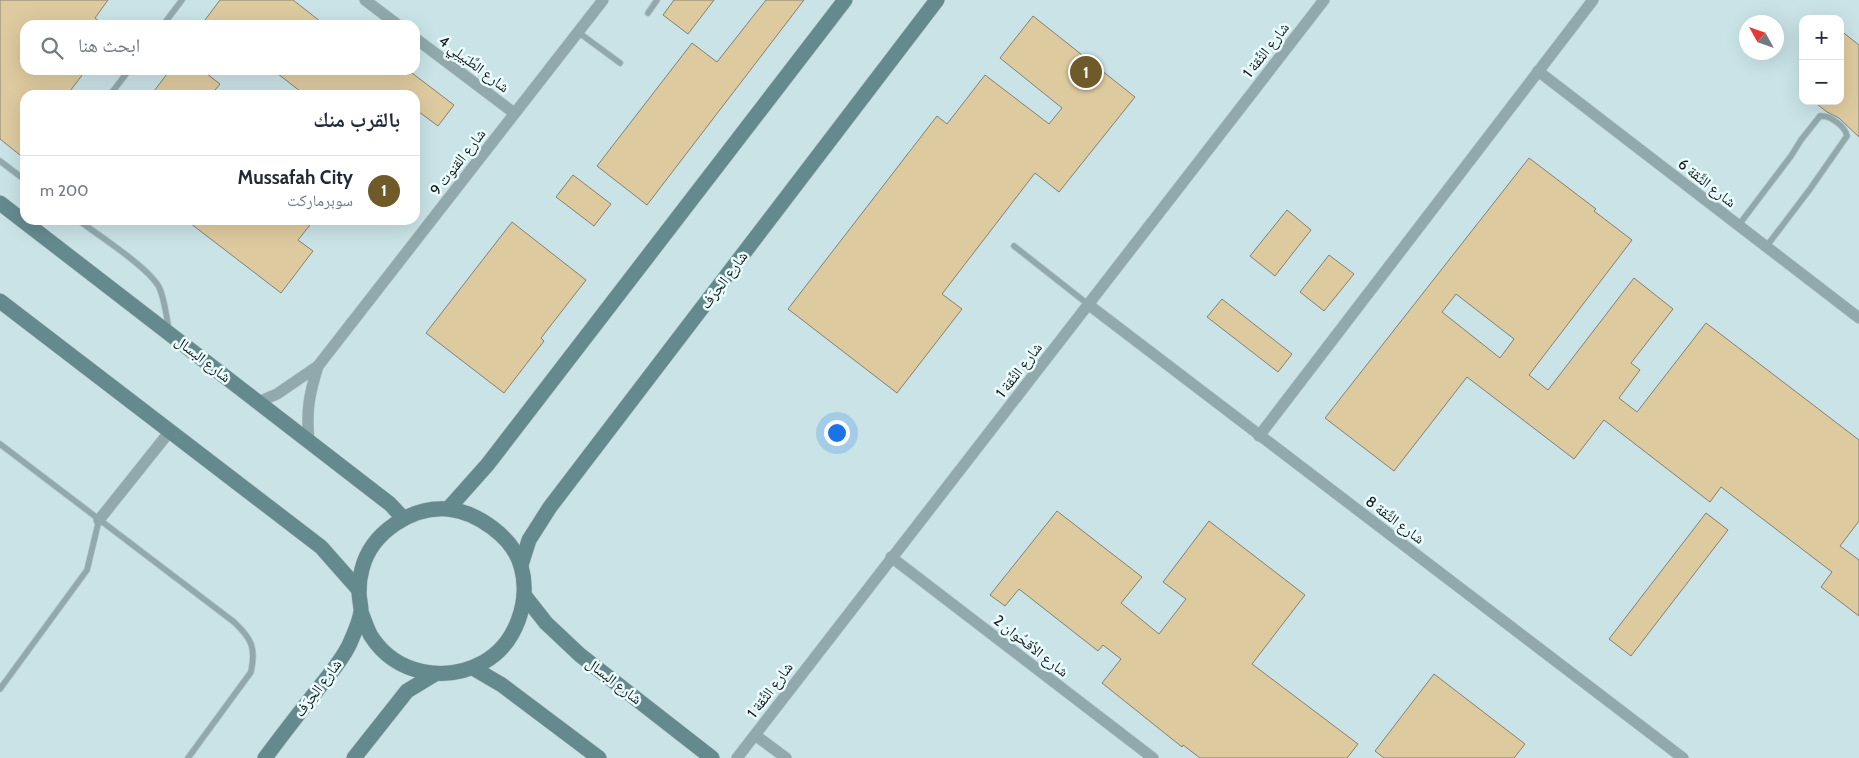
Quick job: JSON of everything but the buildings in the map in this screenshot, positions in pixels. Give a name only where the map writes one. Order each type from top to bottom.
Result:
[{"type":"street","points":[[365,0],[391,20]]},
{"type":"street","name":"شارع القنوت 9","points":[[258,402],[277,394],[318,366],[603,0]]},
{"type":"street","points":[[448,509],[488,464],[845,0]]},
{"type":"street","name":"شارع الحِرَف","points":[[521,565],[529,540],[550,507],[938,0]]},
{"type":"street","name":"شارع الثِّقة 1","points":[[737,758],[1324,0]]},
{"type":"street","points":[[1259,436],[1593,0]]},
{"type":"street","name":"شارع الطِّبَيلِي 4","points":[[420,42],[514,113]]},
{"type":"street","name":"شارع الثِّقة 6","points":[[1538,71],[1859,318]]},
{"type":"street","name":"شارع البسال","points":[[0,203],[20,218]]},
{"type":"street","name":"شارع البسال","points":[[29,225],[390,504],[403,518]]},
{"type":"street","points":[[0,301],[321,547],[359,590]]},
{"type":"street","name":"شارع الثِّقة 8","points":[[1089,305],[1683,758]]},
{"type":"street","name":"شارع القنوت 9","points":[[309,442],[306,419],[309,394],[318,366]]},
{"type":"street","points":[[100,520],[170,431]]},
{"type":"street","points":[[448,509],[472,514],[493,526],[509,544],[521,565],[524,595],[521,614],[514,631],[503,646],[489,659],[473,668],[454,673],[435,674],[410,668],[388,655],[371,636],[361,612],[359,590],[362,568],[371,548],[385,531],[403,518],[425,511],[448,509]]},
{"type":"street","name":"شارع الأقحُوان 2","points":[[891,557],[1153,758]]},
{"type":"street","name":"شارع البسال","points":[[524,595],[546,623],[580,655],[712,758]]},
{"type":"street","name":"شارع الحِرَف","points":[[265,758],[330,674],[350,644],[361,612]]},
{"type":"street","points":[[473,668],[502,685],[599,758]]},
{"type":"street","points":[[354,758],[407,692],[435,674]]},
{"type":"street","points":[[755,734],[786,758]]},
{"type":"lane","points":[[167,20],[182,0]]},
{"type":"lane","points":[[648,13],[657,0]]},
{"type":"lane","points":[[578,32],[620,64]]},
{"type":"lane","points":[[114,90],[125,75]]},
{"type":"lane","points":[[1738,226],[1820,116],[1840,125],[1847,133],[1847,136],[1766,247]]},
{"type":"lane","points":[[0,161],[20,176]]},
{"type":"lane","points":[[85,225],[142,269],[154,281],[162,295],[170,334]]},
{"type":"lane","points":[[1014,246],[1089,305]]},
{"type":"lane","points":[[0,444],[246,633],[252,645],[254,659],[251,672],[188,758]]},
{"type":"lane","points":[[0,689],[87,570],[100,520]]},
{"type":"shaded area","points":[[0,0],[1859,0],[1859,758],[0,758]]},
{"type":"place","name":"Mussafah City","points":[[1086,72]]}]
